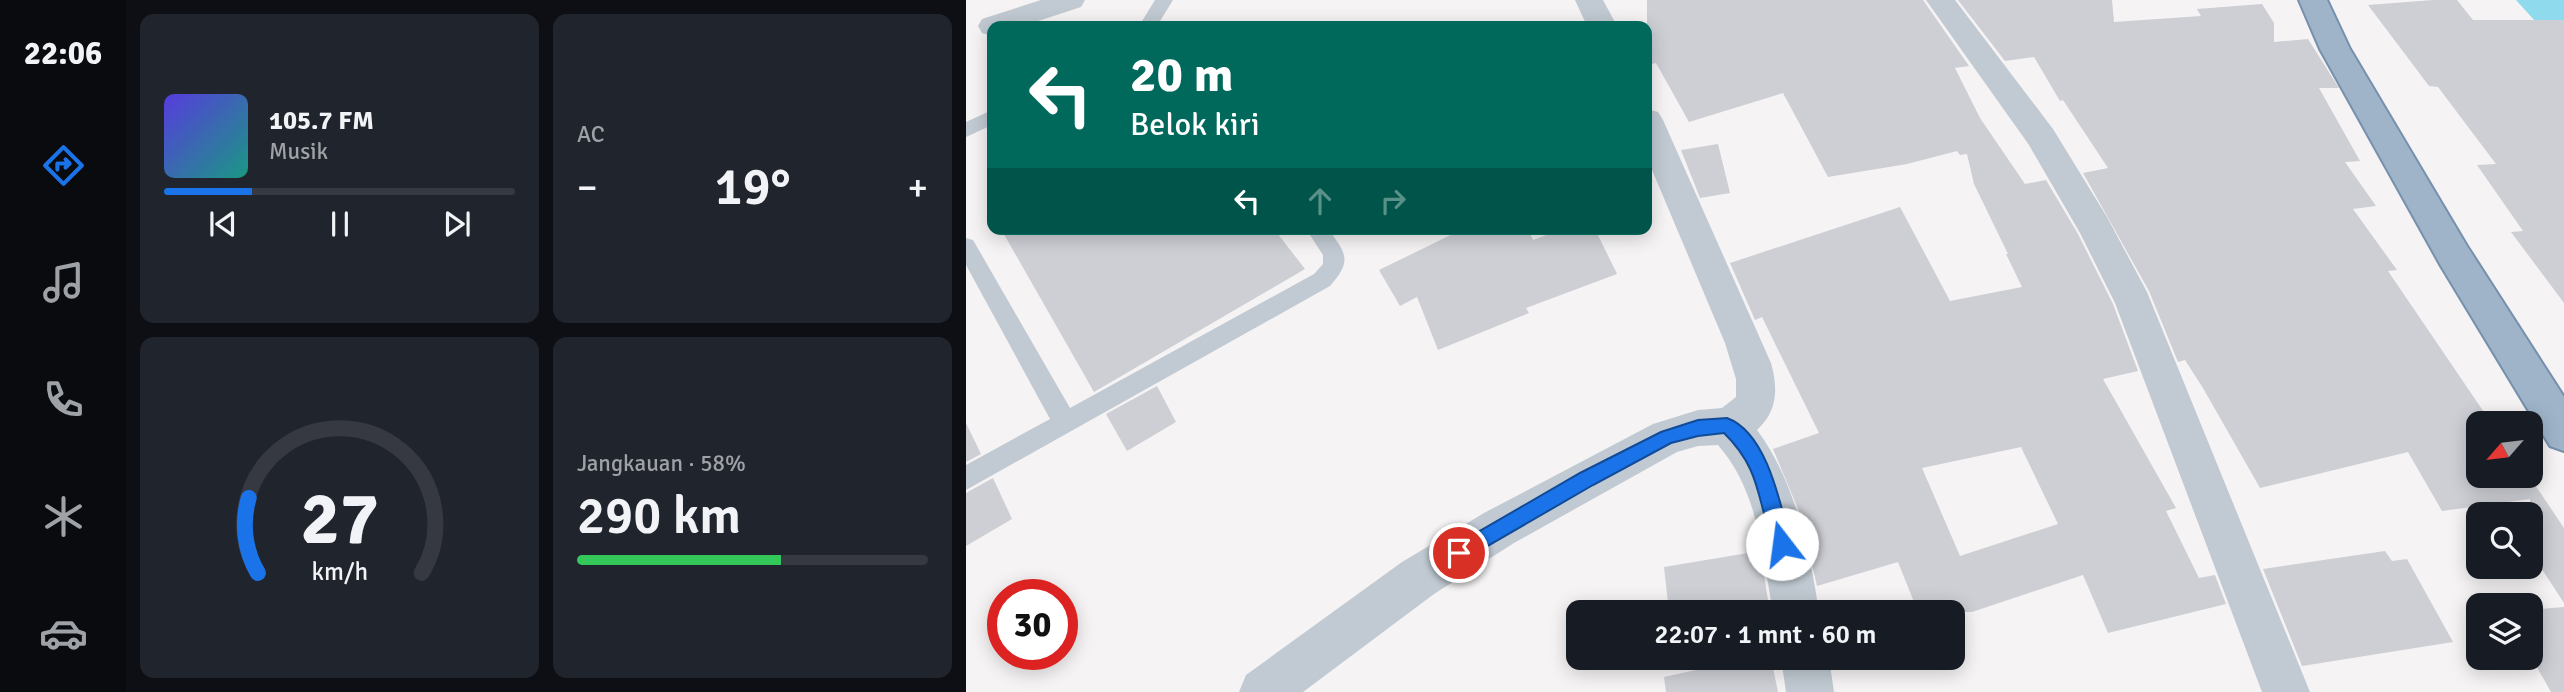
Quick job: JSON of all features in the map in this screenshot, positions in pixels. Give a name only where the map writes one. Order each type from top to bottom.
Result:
[{"type":"highway","points":[[2313,0],[2335,48],[2454,256],[2564,433]]},
{"type":"street","points":[[1008,21],[1071,0]]},
{"type":"street","points":[[1589,0],[1600,21]]},
{"type":"street","points":[[1940,0],[2041,136],[2095,227],[2134,303],[2286,692]]},
{"type":"street","points":[[966,36],[987,28]]},
{"type":"street","points":[[1263,692],[1418,578],[1499,528],[1667,437],[1698,428],[1727,426],[1745,417],[1755,404],[1757,389],[1732,314],[1652,132]]},
{"type":"street","points":[[1727,426],[1746,443],[1765,478],[1793,600]]},
{"type":"street","points":[[1806,670],[1811,692]]},
{"type":"lane","points":[[1151,21],[1164,0]]},
{"type":"lane","points":[[966,130],[987,120]]},
{"type":"lane","points":[[966,478],[1322,280],[1335,267],[1334,253],[1320,235]]},
{"type":"lane","points":[[966,246],[1065,422]]},
{"type":"water","points":[[2516,0],[2564,0],[2564,53]]},
{"type":"building","points":[[1647,0],[1923,0],[1969,66],[1955,68],[1980,118],[2025,184],[2046,180],[2078,234],[2113,304],[2138,371],[2103,379],[2176,508],[2166,511],[2199,578],[2215,575],[2226,604],[2108,633],[2083,575],[1972,612],[1965,612],[1965,600],[1913,600],[1898,562],[1817,586],[1801,516],[1773,449],[1819,433],[1762,317],[1755,320],[1730,263],[1900,207],[1950,301],[2022,287],[1974,184],[1967,154],[1960,155],[1957,151],[1907,164],[1828,177],[1783,93],[1689,122],[1656,63],[1652,64],[1652,21],[1647,21]],"holes":[[[2021,447],[2058,524],[1960,556],[1922,468]]]},
{"type":"building","points":[[1958,0],[2112,0],[2114,22],[2201,16],[2197,9],[2262,4],[2274,23],[2274,42],[2308,39],[2339,88],[2319,88],[2360,161],[2345,162],[2376,206],[2353,209],[2397,270],[2388,271],[2483,411],[2466,411],[2466,488],[2537,488],[2564,528],[2564,603],[2543,571],[2543,502],[2530,502],[2530,499],[2466,502],[2466,508],[2442,511],[2408,452],[2260,488],[2185,360],[2178,362],[2149,291],[2083,173],[2108,168],[2063,100],[2060,101],[2034,57],[2005,61]]},
{"type":"building","points":[[2457,0],[2473,20],[2564,20],[2564,303],[2511,232],[2523,231],[2477,165],[2496,164],[2438,87],[2429,86],[2368,5]]},
{"type":"building","points":[[1718,144],[1730,193],[1700,198],[1681,150]]},
{"type":"building","points":[[1004,235],[1279,235],[1305,269],[1094,392]]},
{"type":"building","points":[[1451,235],[1531,235],[1533,240],[1547,235],[1598,235],[1617,274],[1526,308],[1529,313],[1438,350],[1417,297],[1400,306],[1379,270]]},
{"type":"building","points":[[1157,386],[1176,422],[1127,451],[1106,414]]},
{"type":"building","points":[[966,423],[981,454],[966,462]]},
{"type":"building","points":[[993,478],[1012,519],[966,546],[966,493]]},
{"type":"building","points":[[1760,551],[1768,600],[1668,600],[1664,567]]},
{"type":"building","points":[[2385,551],[2392,561],[2407,559],[2453,642],[2302,666],[2263,569]]},
{"type":"building","points":[[2564,607],[2564,692],[2551,692],[2539,670],[2543,670],[2543,609]]},
{"type":"building","points":[[1696,670],[1773,670],[1778,692],[1666,692],[1664,677]]},
{"type":"route","points":[[1459,553],[1586,479],[1667,437],[1698,428],[1727,426],[1746,443],[1765,478],[1782,544]]}]
